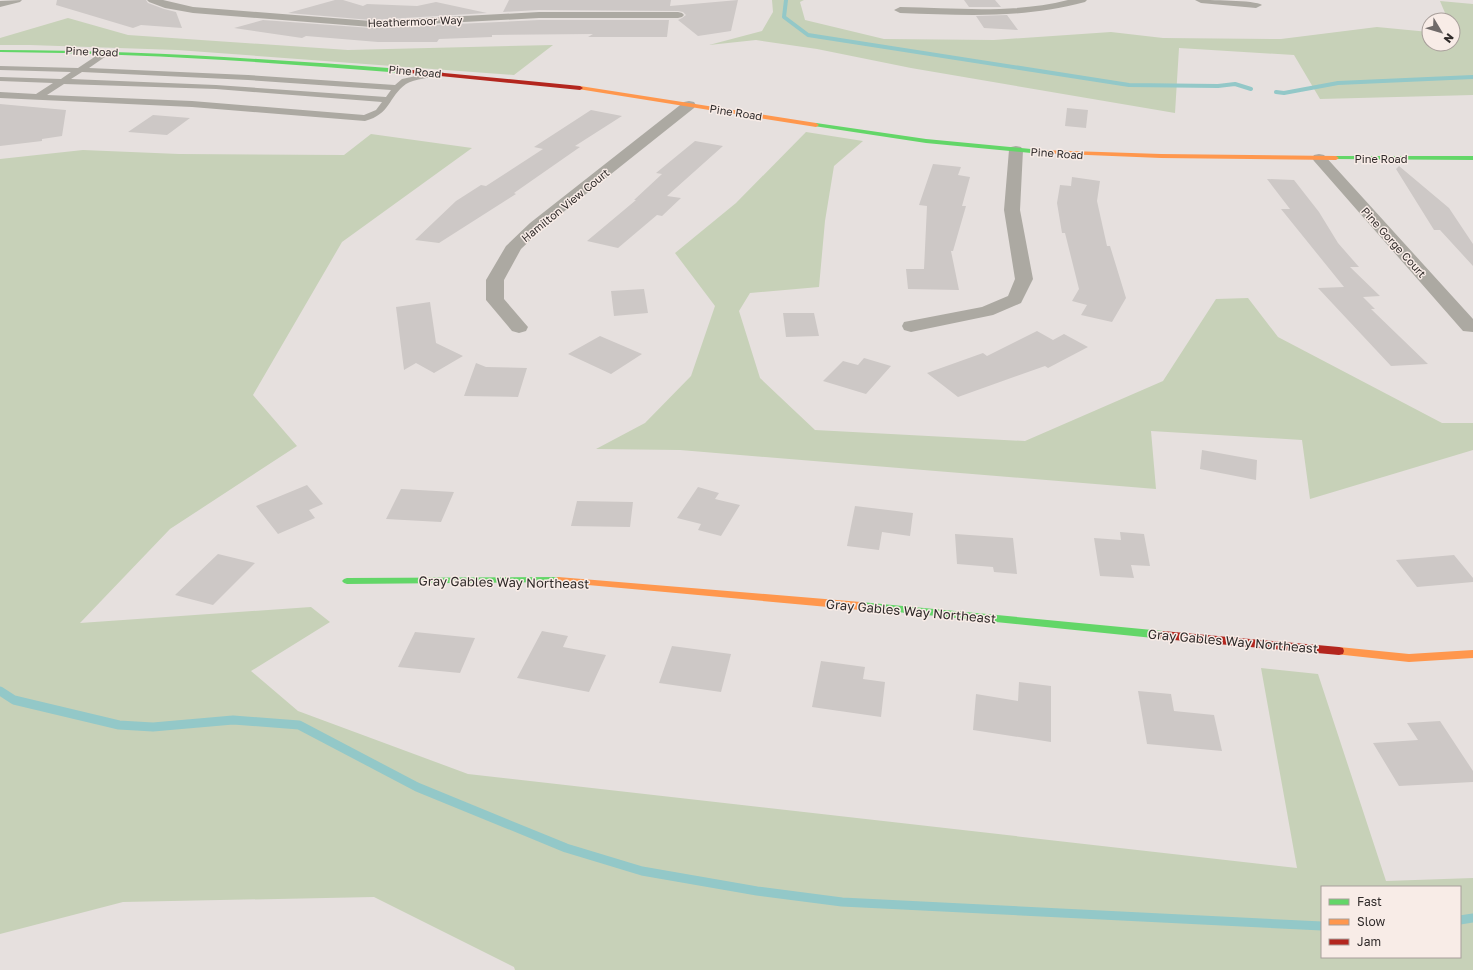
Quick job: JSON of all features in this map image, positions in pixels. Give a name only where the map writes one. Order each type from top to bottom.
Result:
[{"type":"street","points":[[0,4],[16,0]]},
{"type":"street","name":"Heathermoor Way","points":[[154,0],[169,6],[193,10],[371,24],[407,23],[479,14],[678,15]]},
{"type":"street","points":[[900,10],[1006,12],[1051,8],[1081,0]]},
{"type":"street","points":[[1201,0],[1256,5]]},
{"type":"street","points":[[276,16],[288,8]]},
{"type":"street","name":"Pine Road","points":[[0,50],[108,52],[245,58],[440,73],[587,89],[869,134],[976,147],[1016,150],[1088,155],[1473,158]]},
{"type":"street","name":"Hamilton View Court","points":[[519,327],[495,300],[495,280],[514,246],[536,226],[689,105]]},
{"type":"street","points":[[911,326],[987,311],[1015,299],[1024,279],[1012,210],[1016,150]]},
{"type":"street","name":"Pine Gorge Court","points":[[1319,158],[1470,327]]},
{"type":"street","name":"Gray Gables Way Northeast","points":[[347,581],[556,580],[734,594],[1409,658],[1473,654]]},
{"type":"lane","points":[[38,97],[108,52]]},
{"type":"lane","points":[[0,68],[82,69],[225,75],[396,88]]},
{"type":"lane","points":[[0,95],[199,104],[365,118],[379,112],[396,88],[405,81],[440,73]]},
{"type":"lane","points":[[0,79],[216,87],[388,100]]},
{"type":"green space","points":[[772,0],[804,0],[800,2],[805,20],[884,39],[994,40],[1111,32],[1163,38],[1281,39],[1377,27],[1421,31],[1421,52],[1461,52],[1461,12],[1445,12],[1440,1],[1473,4],[1473,95],[1320,99],[1294,55],[1179,48],[1175,113],[911,68],[817,49],[756,40],[709,45],[762,31],[773,12]]},
{"type":"green space","points":[[68,18],[128,35],[348,50],[553,45],[514,75],[177,50],[0,45],[0,38]]},
{"type":"green space","points":[[806,132],[863,141],[834,166],[825,221],[819,287],[750,293],[739,311],[760,378],[815,430],[1025,441],[1163,381],[1216,299],[1248,298],[1278,337],[1442,423],[1473,423],[1473,450],[1310,499],[1302,440],[1151,431],[1156,489],[680,450],[596,449],[645,423],[691,376],[715,306],[675,253],[736,203]]},
{"type":"green space","points":[[371,134],[472,148],[342,242],[253,395],[297,446],[170,529],[80,623],[311,607],[330,622],[251,671],[298,711],[468,774],[1297,868],[1261,668],[1318,674],[1386,881],[1473,878],[1473,970],[515,970],[514,967],[374,897],[123,902],[0,934],[0,159],[83,150],[179,154],[344,155]]},
{"type":"building","points":[[57,0],[146,0],[148,3],[176,12],[182,28],[141,25],[133,28],[56,5]]},
{"type":"building","points":[[335,0],[343,0],[363,6],[367,4],[417,6],[436,2],[487,13],[371,20],[288,13]]},
{"type":"building","points":[[509,0],[671,0],[670,6],[738,0],[731,31],[698,36],[678,20],[686,15],[683,12],[678,11],[539,10],[503,12]]},
{"type":"building","points":[[964,0],[995,0],[1001,7],[969,7]]},
{"type":"building","points":[[1007,15],[1018,30],[984,28],[976,16]]},
{"type":"building","points":[[263,20],[371,28],[539,20],[669,20],[667,37],[588,37],[593,34],[492,35],[492,37],[439,39],[437,42],[378,42],[306,36],[302,38],[234,28]]},
{"type":"building","points":[[0,104],[66,110],[62,136],[42,139],[42,141],[0,146]]},
{"type":"building","points":[[1067,108],[1088,110],[1086,128],[1065,126]]},
{"type":"building","points":[[591,110],[622,116],[575,146],[580,147],[514,193],[516,194],[439,243],[415,240],[456,201],[481,185],[486,186],[543,149],[534,147]]},
{"type":"building","points":[[153,115],[190,118],[167,135],[128,132]]},
{"type":"building","points":[[695,141],[723,146],[667,196],[681,198],[662,216],[657,215],[618,248],[587,241],[636,200],[634,200],[662,174],[656,173]]},
{"type":"building","points":[[933,164],[961,167],[958,175],[970,177],[962,206],[966,206],[953,251],[951,251],[959,290],[908,289],[906,269],[924,269],[927,206],[919,205]]},
{"type":"building","points":[[1399,166],[1449,208],[1473,244],[1473,266],[1440,230],[1434,230],[1396,169]]},
{"type":"building","points":[[1072,177],[1100,181],[1097,201],[1107,246],[1110,246],[1126,298],[1112,322],[1081,315],[1087,305],[1072,301],[1079,289],[1065,233],[1062,233],[1057,203],[1060,185],[1071,186]]},
{"type":"building","points":[[1267,179],[1294,180],[1319,212],[1338,243],[1359,267],[1350,267],[1380,296],[1363,297],[1375,309],[1371,309],[1428,364],[1391,366],[1318,288],[1344,287],[1281,209],[1290,209]]},
{"type":"building","points":[[644,289],[648,313],[614,316],[611,291]]},
{"type":"building","points":[[430,302],[436,343],[463,356],[434,373],[416,363],[404,370],[396,307]]},
{"type":"building","points":[[783,313],[814,313],[819,336],[786,337]]},
{"type":"building","points":[[1037,331],[1053,340],[1064,334],[1088,347],[1048,368],[1045,366],[958,397],[927,373],[983,353],[987,356]]},
{"type":"building","points":[[600,336],[642,354],[611,374],[568,354]]},
{"type":"building","points":[[864,358],[891,366],[866,394],[823,381],[843,361],[858,365]]},
{"type":"building","points":[[476,363],[486,367],[527,368],[518,397],[464,396]]},
{"type":"building","points":[[1202,450],[1257,460],[1256,480],[1200,469]]},
{"type":"building","points":[[307,485],[323,504],[309,510],[315,518],[278,534],[256,506]]},
{"type":"building","points":[[698,487],[719,493],[715,499],[740,505],[721,536],[698,530],[701,524],[677,518]]},
{"type":"building","points":[[401,489],[454,492],[441,522],[386,519]]},
{"type":"building","points":[[577,501],[633,502],[630,527],[571,526]]},
{"type":"building","points":[[855,506],[913,513],[910,536],[882,532],[879,550],[847,546]]},
{"type":"building","points":[[1120,532],[1144,534],[1150,566],[1131,565],[1134,578],[1100,576],[1094,538],[1121,540]]},
{"type":"building","points":[[955,534],[1013,538],[1017,574],[994,572],[993,567],[957,564]]},
{"type":"building","points":[[218,554],[255,563],[213,605],[175,595]]},
{"type":"building","points":[[1454,555],[1473,578],[1473,582],[1417,587],[1396,560]]},
{"type":"building","points":[[542,631],[568,636],[563,647],[606,655],[589,692],[517,678]]},
{"type":"building","points":[[415,632],[475,638],[460,673],[398,667]]},
{"type":"building","points":[[672,646],[731,654],[721,692],[659,683]]},
{"type":"building","points":[[821,661],[865,667],[863,679],[885,682],[881,717],[812,707]]},
{"type":"building","points":[[1019,682],[1051,686],[1051,742],[973,730],[976,694],[1018,701]]},
{"type":"building","points":[[1138,691],[1171,694],[1174,711],[1214,715],[1222,751],[1147,744]]},
{"type":"building","points":[[1440,721],[1473,771],[1473,782],[1399,786],[1373,743],[1418,740],[1407,723]]},
{"type":"waterway","points":[[786,0],[784,17],[808,35],[1129,85],[1218,86],[1235,84],[1251,89]]},
{"type":"waterway","points":[[1276,92],[1284,93],[1338,83],[1473,77]]},
{"type":"waterway","points":[[0,691],[14,700],[119,725],[153,727],[233,720],[299,725],[417,787],[566,848],[642,871],[757,891],[842,902],[1321,926]]},
{"type":"waterway","points":[[1461,920],[1473,918]]},
{"type":"traffic: fast","points":[[0,51],[151,54],[402,71]]},
{"type":"traffic: fast","points":[[816,125],[926,141],[1041,152]]},
{"type":"traffic: fast","points":[[1336,158],[1473,158]]},
{"type":"traffic: fast","points":[[347,581],[558,580]]},
{"type":"traffic: fast","points":[[861,606],[1163,635]]},
{"type":"traffic: slow","points":[[580,88],[816,125]]},
{"type":"traffic: slow","points":[[1041,152],[1161,156],[1336,158]]},
{"type":"traffic: slow","points":[[558,580],[861,606]]},
{"type":"traffic: slow","points":[[1339,651],[1409,658],[1473,654]]},
{"type":"traffic: jam","points":[[402,71],[580,88]]},
{"type":"traffic: jam","points":[[1163,635],[1339,651]]}]
